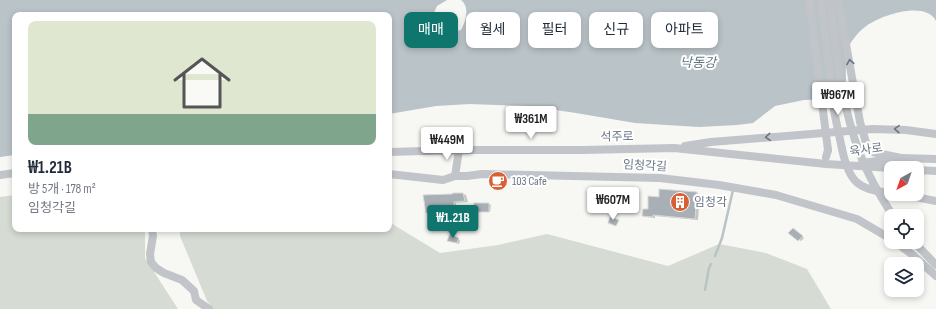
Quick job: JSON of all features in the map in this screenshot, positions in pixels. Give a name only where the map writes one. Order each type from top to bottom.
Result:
[{"type":"street","points":[[809,0],[827,154]]},
{"type":"street","points":[[822,0],[834,111],[846,165],[861,186],[869,190],[884,192]]},
{"type":"street","points":[[830,0],[840,78],[851,127],[862,160],[889,209]]},
{"type":"street","points":[[838,0],[860,122],[867,146],[872,152],[901,158]]},
{"type":"street","points":[[674,148],[711,142],[873,129],[906,130],[936,134]]},
{"type":"street","name":"석주로","points":[[392,152],[674,148],[846,165]]},
{"type":"street","points":[[455,176],[459,150]]},
{"type":"street","name":"육사로","points":[[846,165],[901,158],[936,159]]},
{"type":"street","name":"육사로","points":[[846,165],[884,168]]},
{"type":"street","points":[[924,170],[936,171]]},
{"type":"street","points":[[0,175],[12,173]]},
{"type":"street","name":"임청각길","points":[[392,174],[443,180],[455,176],[482,174],[660,178],[719,184],[776,195],[857,219],[884,235]]},
{"type":"street","points":[[924,199],[936,201]]},
{"type":"street","points":[[152,232],[150,254],[151,262],[156,268],[164,273],[182,280],[194,291],[196,300],[209,309]]},
{"type":"street","points":[[905,249],[914,255],[936,276]]},
{"type":"street","points":[[921,249],[936,265]]},
{"type":"shaded area","points":[[12,195],[12,232],[145,232],[145,258],[178,309],[0,309],[0,197]]},
{"type":"shaded area","points":[[392,224],[440,253],[498,245],[547,234],[668,266],[719,244],[766,253],[807,269],[831,309],[213,309],[207,301],[180,236],[180,232],[392,232]]},
{"type":"water","name":"낙동강","points":[[0,0],[447,0],[437,6],[434,12],[404,12],[404,48],[458,48],[458,31],[461,30],[466,14],[466,48],[520,48],[520,12],[466,12],[466,6],[461,0],[936,0],[936,21],[931,15],[923,11],[891,14],[872,22],[855,36],[847,51],[846,91],[839,99],[804,100],[775,106],[753,123],[699,127],[635,123],[528,106],[470,104],[436,106],[392,113],[392,12],[12,12],[12,155],[0,157]]},
{"type":"building","points":[[659,189],[697,192],[695,219],[653,215],[653,217],[642,216],[643,209],[648,209],[648,196],[659,197]]},
{"type":"building","points":[[463,193],[465,201],[454,202],[455,213],[426,213],[423,195]]},
{"type":"building","points":[[474,203],[489,203],[489,212],[473,212]]},
{"type":"building","points":[[610,217],[619,220],[616,226],[608,223]]},
{"type":"building","points":[[793,228],[803,236],[798,241],[788,233]]},
{"type":"building","points":[[450,234],[459,238],[457,243],[447,241]]},
{"type":"waterway","points":[[715,256],[722,238],[733,190]]},
{"type":"waterway","points":[[705,290],[711,264]]},
{"type":"place","name":"103 Cafe","points":[[498,181]]},
{"type":"place","name":"임청각","points":[[680,202]]}]
